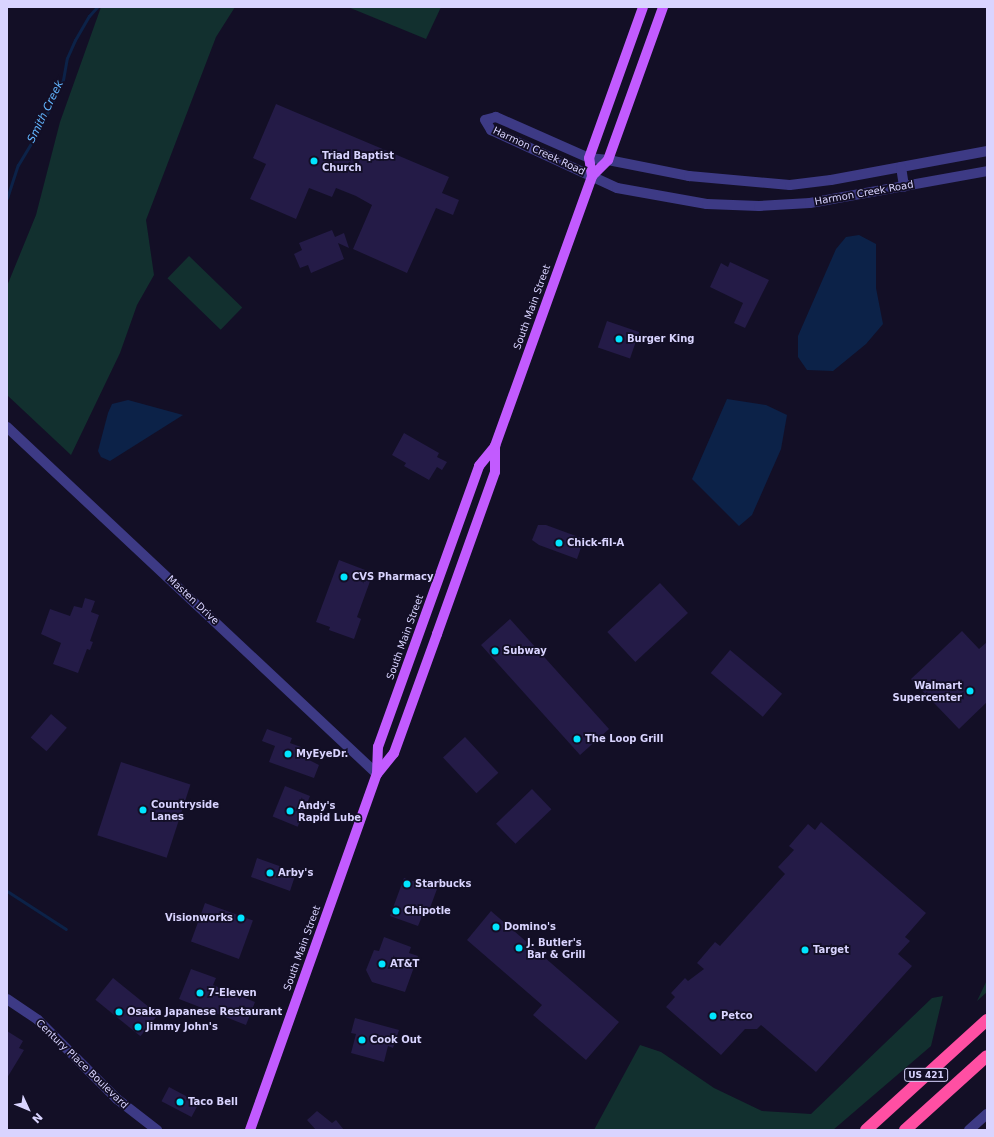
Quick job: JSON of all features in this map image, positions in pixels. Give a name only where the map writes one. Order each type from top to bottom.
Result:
[{"type":"highway","name":"US 421","points":[[866,1130],[987,1020]]},
{"type":"highway","name":"US 421","points":[[905,1130],[987,1056]]},
{"type":"main road","name":"South Main Street","points":[[592,176],[589,158],[644,7]]},
{"type":"main road","name":"South Main Street","points":[[250,1130],[377,774],[378,747],[479,466],[495,446],[592,176],[608,160],[663,7]]},
{"type":"main road","name":"South Main Street","points":[[377,774],[394,753],[429,657],[495,472],[495,446]]},
{"type":"street","name":"Harmon Creek Road","points":[[987,151],[811,183],[770,185],[659,172],[608,160],[589,158],[496,117],[485,120],[491,130],[628,191],[685,202],[727,206],[810,203],[987,171]]},
{"type":"street","points":[[901,167],[904,187]]},
{"type":"street","name":"Masten Drive","points":[[7,427],[377,774]]},
{"type":"street","name":"Century Place Boulevard","points":[[7,999],[44,1025],[117,1099],[157,1130]]},
{"type":"street","points":[[969,1130],[987,1114]]},
{"type":"green space","points":[[101,7],[235,7],[216,37],[146,220],[154,275],[137,305],[120,353],[71,455],[7,395],[7,286],[36,215],[60,122]]},
{"type":"green space","points":[[348,7],[441,7],[426,39]]},
{"type":"green space","points":[[189,256],[242,307],[221,330],[167,278]]},
{"type":"green space","points":[[987,980],[987,992],[977,1001]]},
{"type":"green space","points":[[943,996],[931,1046],[833,1130],[594,1130],[640,1045],[661,1052],[714,1088],[762,1111],[811,1114],[932,998]]},
{"type":"water","points":[[859,235],[876,244],[876,288],[883,324],[866,344],[833,371],[807,370],[798,357],[798,336],[836,249],[846,237]]},
{"type":"water","points":[[727,399],[766,405],[787,415],[781,449],[752,515],[739,526],[692,479]]},
{"type":"water","points":[[128,400],[183,415],[110,461],[101,457],[98,451],[108,413],[112,404]]},
{"type":"building","points":[[276,104],[449,177],[442,193],[459,200],[453,215],[436,208],[407,273],[353,249],[372,205],[356,196],[336,188],[332,197],[309,188],[296,219],[250,199],[266,164],[253,158]]},
{"type":"building","points":[[332,230],[335,237],[344,233],[349,248],[338,243],[344,259],[311,273],[308,265],[300,268],[294,254],[302,250],[299,243]]},
{"type":"building","points":[[730,262],[769,280],[745,328],[734,323],[743,303],[710,287],[721,263],[728,267]]},
{"type":"building","name":"Burger King","points":[[607,321],[639,332],[630,359],[598,347]]},
{"type":"building","points":[[404,433],[439,453],[437,457],[447,462],[442,470],[437,467],[429,480],[404,466],[406,463],[392,455]]},
{"type":"building","name":"Chick-fil-A","points":[[538,525],[546,525],[584,539],[577,559],[539,545],[532,540]]},
{"type":"building","name":"CVS Pharmacy","points":[[339,560],[373,573],[357,617],[361,619],[354,639],[329,630],[330,627],[316,622]]},
{"type":"building","points":[[660,583],[688,613],[635,662],[607,632]]},
{"type":"building","points":[[85,598],[95,601],[91,612],[99,615],[90,641],[93,642],[90,650],[87,649],[78,673],[53,664],[61,643],[41,634],[50,609],[70,616],[74,606],[82,608]]},
{"type":"building","points":[[510,619],[609,729],[580,755],[481,645]]},
{"type":"building","points":[[962,631],[979,649],[987,642],[987,702],[959,729],[911,679]]},
{"type":"building","points":[[730,650],[782,694],[763,717],[711,673]]},
{"type":"building","points":[[51,714],[67,728],[47,751],[31,737]]},
{"type":"building","name":"MyEyeDr.","points":[[267,729],[292,738],[290,743],[301,747],[299,752],[310,756],[309,760],[319,765],[314,778],[269,762],[275,746],[262,741]]},
{"type":"building","points":[[465,737],[498,773],[476,793],[443,757]]},
{"type":"building","name":"Countryside Lanes","points":[[121,762],[190,785],[167,858],[97,835]]},
{"type":"building","name":"Andy's Rapid Lube","points":[[285,786],[310,796],[298,827],[273,817]]},
{"type":"building","points":[[532,789],[551,809],[515,844],[496,824]]},
{"type":"building","name":"Target","points":[[821,822],[926,913],[905,937],[910,941],[898,954],[912,966],[816,1072],[761,1025],[757,1029],[745,1029],[721,1055],[666,1007],[675,997],[671,993],[685,978],[688,981],[704,969],[697,963],[715,942],[720,946],[785,874],[778,867],[794,850],[789,846],[808,824],[815,830]]},
{"type":"building","name":"Arby's","points":[[257,858],[282,867],[280,871],[295,876],[290,891],[251,877]]},
{"type":"building","points":[[404,878],[437,889],[430,908],[426,907],[418,926],[390,916]]},
{"type":"building","points":[[205,903],[253,920],[239,959],[191,942]]},
{"type":"building","points":[[491,911],[619,1022],[586,1060],[533,1015],[542,1005],[467,940]]},
{"type":"building","points":[[384,937],[411,947],[409,953],[418,956],[405,992],[372,982],[366,970],[374,950],[379,951]]},
{"type":"building","points":[[191,969],[216,978],[213,985],[255,1002],[246,1025],[179,999]]},
{"type":"building","points":[[113,978],[158,1015],[140,1036],[95,1000]]},
{"type":"building","points":[[355,1018],[399,1030],[393,1048],[388,1046],[384,1062],[351,1053],[356,1034],[351,1033]]},
{"type":"building","points":[[7,1031],[23,1041],[19,1048],[24,1050],[7,1078]]},
{"type":"building","name":"Taco Bell","points":[[169,1087],[199,1103],[192,1117],[161,1101]]},
{"type":"building","points":[[317,1111],[332,1123],[336,1120],[344,1130],[316,1130],[307,1120]]},
{"type":"waterway","name":"Smith Creek","points":[[7,198],[18,165],[38,132],[63,80],[67,58],[75,40],[89,16],[97,7]]},
{"type":"waterway","points":[[7,891],[66,929]]},
{"type":"place","name":"Triad Baptist Church","points":[[314,161]]},
{"type":"place","name":"Burger King","points":[[619,339]]},
{"type":"place","name":"Chick-fil-A","points":[[559,543]]},
{"type":"place","name":"CVS Pharmacy","points":[[344,577]]},
{"type":"place","name":"Subway","points":[[495,651]]},
{"type":"place","name":"Walmart Supercenter","points":[[970,691]]},
{"type":"place","name":"The Loop Grill","points":[[577,739]]},
{"type":"place","name":"MyEyeDr.","points":[[288,754]]},
{"type":"place","name":"Countryside Lanes","points":[[143,810]]},
{"type":"place","name":"Andy's Rapid Lube","points":[[290,811]]},
{"type":"place","name":"Arby's","points":[[270,873]]},
{"type":"place","name":"Starbucks","points":[[407,884]]},
{"type":"place","name":"Chipotle","points":[[396,911]]},
{"type":"place","name":"Visionworks","points":[[241,918]]},
{"type":"place","name":"Domino's","points":[[496,927]]},
{"type":"place","name":"J. Butler's Bar & Grill","points":[[519,948]]},
{"type":"place","name":"Target","points":[[805,950]]},
{"type":"place","name":"AT&T","points":[[382,964]]},
{"type":"place","name":"7-Eleven","points":[[200,993]]},
{"type":"place","name":"Osaka Japanese Restaurant","points":[[119,1012]]},
{"type":"place","name":"Petco","points":[[713,1016]]},
{"type":"place","name":"Jimmy John's","points":[[138,1027]]},
{"type":"place","name":"Cook Out","points":[[362,1040]]},
{"type":"place","name":"Taco Bell","points":[[180,1102]]}]
